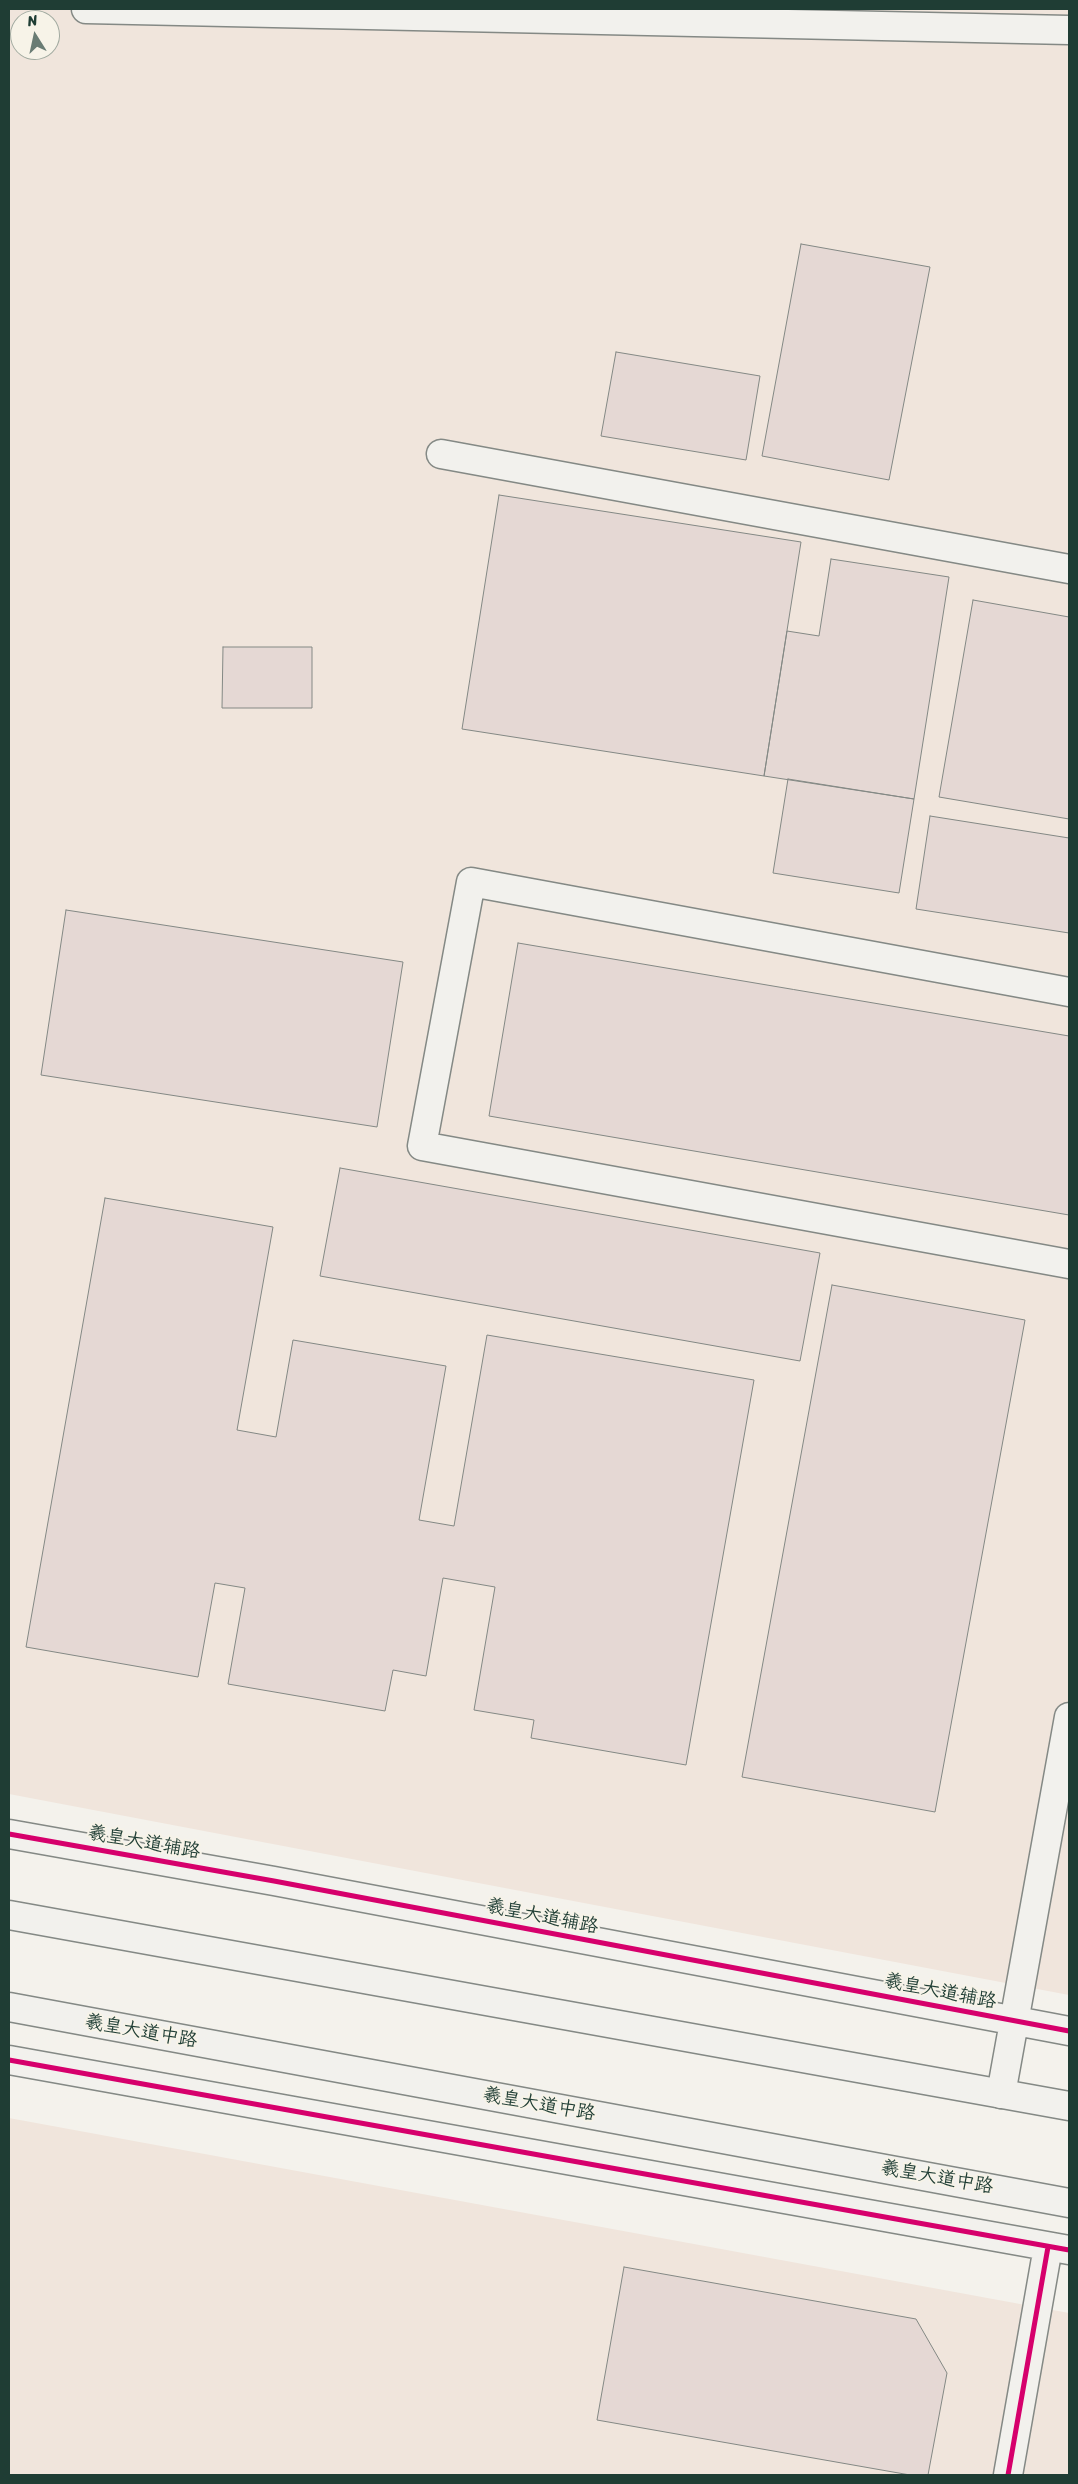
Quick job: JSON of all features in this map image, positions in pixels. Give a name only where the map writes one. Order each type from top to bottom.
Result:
[{"type":"main road","points":[[86,9],[1069,30]]},
{"type":"main road","points":[[441,454],[1069,569]]},
{"type":"main road","points":[[1069,992],[471,882],[422,1146],[1069,1264]]},
{"type":"main road","points":[[1001,2094],[1013,2021],[1059,1831],[1069,1717]]},
{"type":"main road","name":"羲皇大道辅路","points":[[9,1834],[284,1883],[1069,2031]]},
{"type":"main road","points":[[9,1915],[1069,2106]]},
{"type":"main road","name":"羲皇大道中路","points":[[9,2007],[1069,2203]]},
{"type":"main road","points":[[9,2060],[1059,2248],[1008,2475]]},
{"type":"shaded area","points":[[9,9],[1069,9],[1069,1995],[9,1794]]},
{"type":"shaded area","points":[[9,2118],[1069,2313],[1069,2475],[9,2475]]},
{"type":"building","points":[[801,244],[930,267],[889,480],[762,456]]},
{"type":"building","points":[[616,352],[760,376],[746,460],[601,436]]},
{"type":"building","points":[[499,495],[801,542],[764,776],[462,729]]},
{"type":"building","points":[[831,559],[949,577],[914,799],[764,776],[787,631],[819,636]]},
{"type":"building","points":[[973,600],[1069,617],[1069,819],[939,797]]},
{"type":"building","points":[[223,647],[312,647],[312,708],[222,708]]},
{"type":"building","points":[[788,779],[914,799],[899,893],[773,873]]},
{"type":"building","points":[[930,816],[1069,838],[1069,933],[916,909]]},
{"type":"building","points":[[66,910],[403,962],[377,1127],[41,1075]]},
{"type":"building","points":[[518,943],[1069,1036],[1069,1215],[489,1116]]},
{"type":"building","points":[[340,1168],[820,1253],[800,1361],[320,1276]]},
{"type":"building","points":[[105,1198],[273,1227],[237,1430],[276,1437],[293,1340],[446,1366],[419,1520],[454,1526],[487,1335],[754,1380],[686,1765],[531,1738],[534,1720],[474,1710],[495,1587],[443,1578],[426,1676],[393,1670],[385,1711],[228,1684],[245,1588],[215,1583],[198,1677],[26,1647]]},
{"type":"building","points":[[832,1285],[1025,1320],[935,1812],[742,1777]]},
{"type":"building","points":[[624,2267],[916,2319],[947,2373],[928,2475],[910,2475],[597,2420]]},
{"type":"cycle path","points":[[9,1834],[274,1881],[1069,2031]]},
{"type":"cycle path","points":[[9,2060],[1069,2250]]},
{"type":"cycle path","points":[[1008,2475],[1048,2247]]}]
